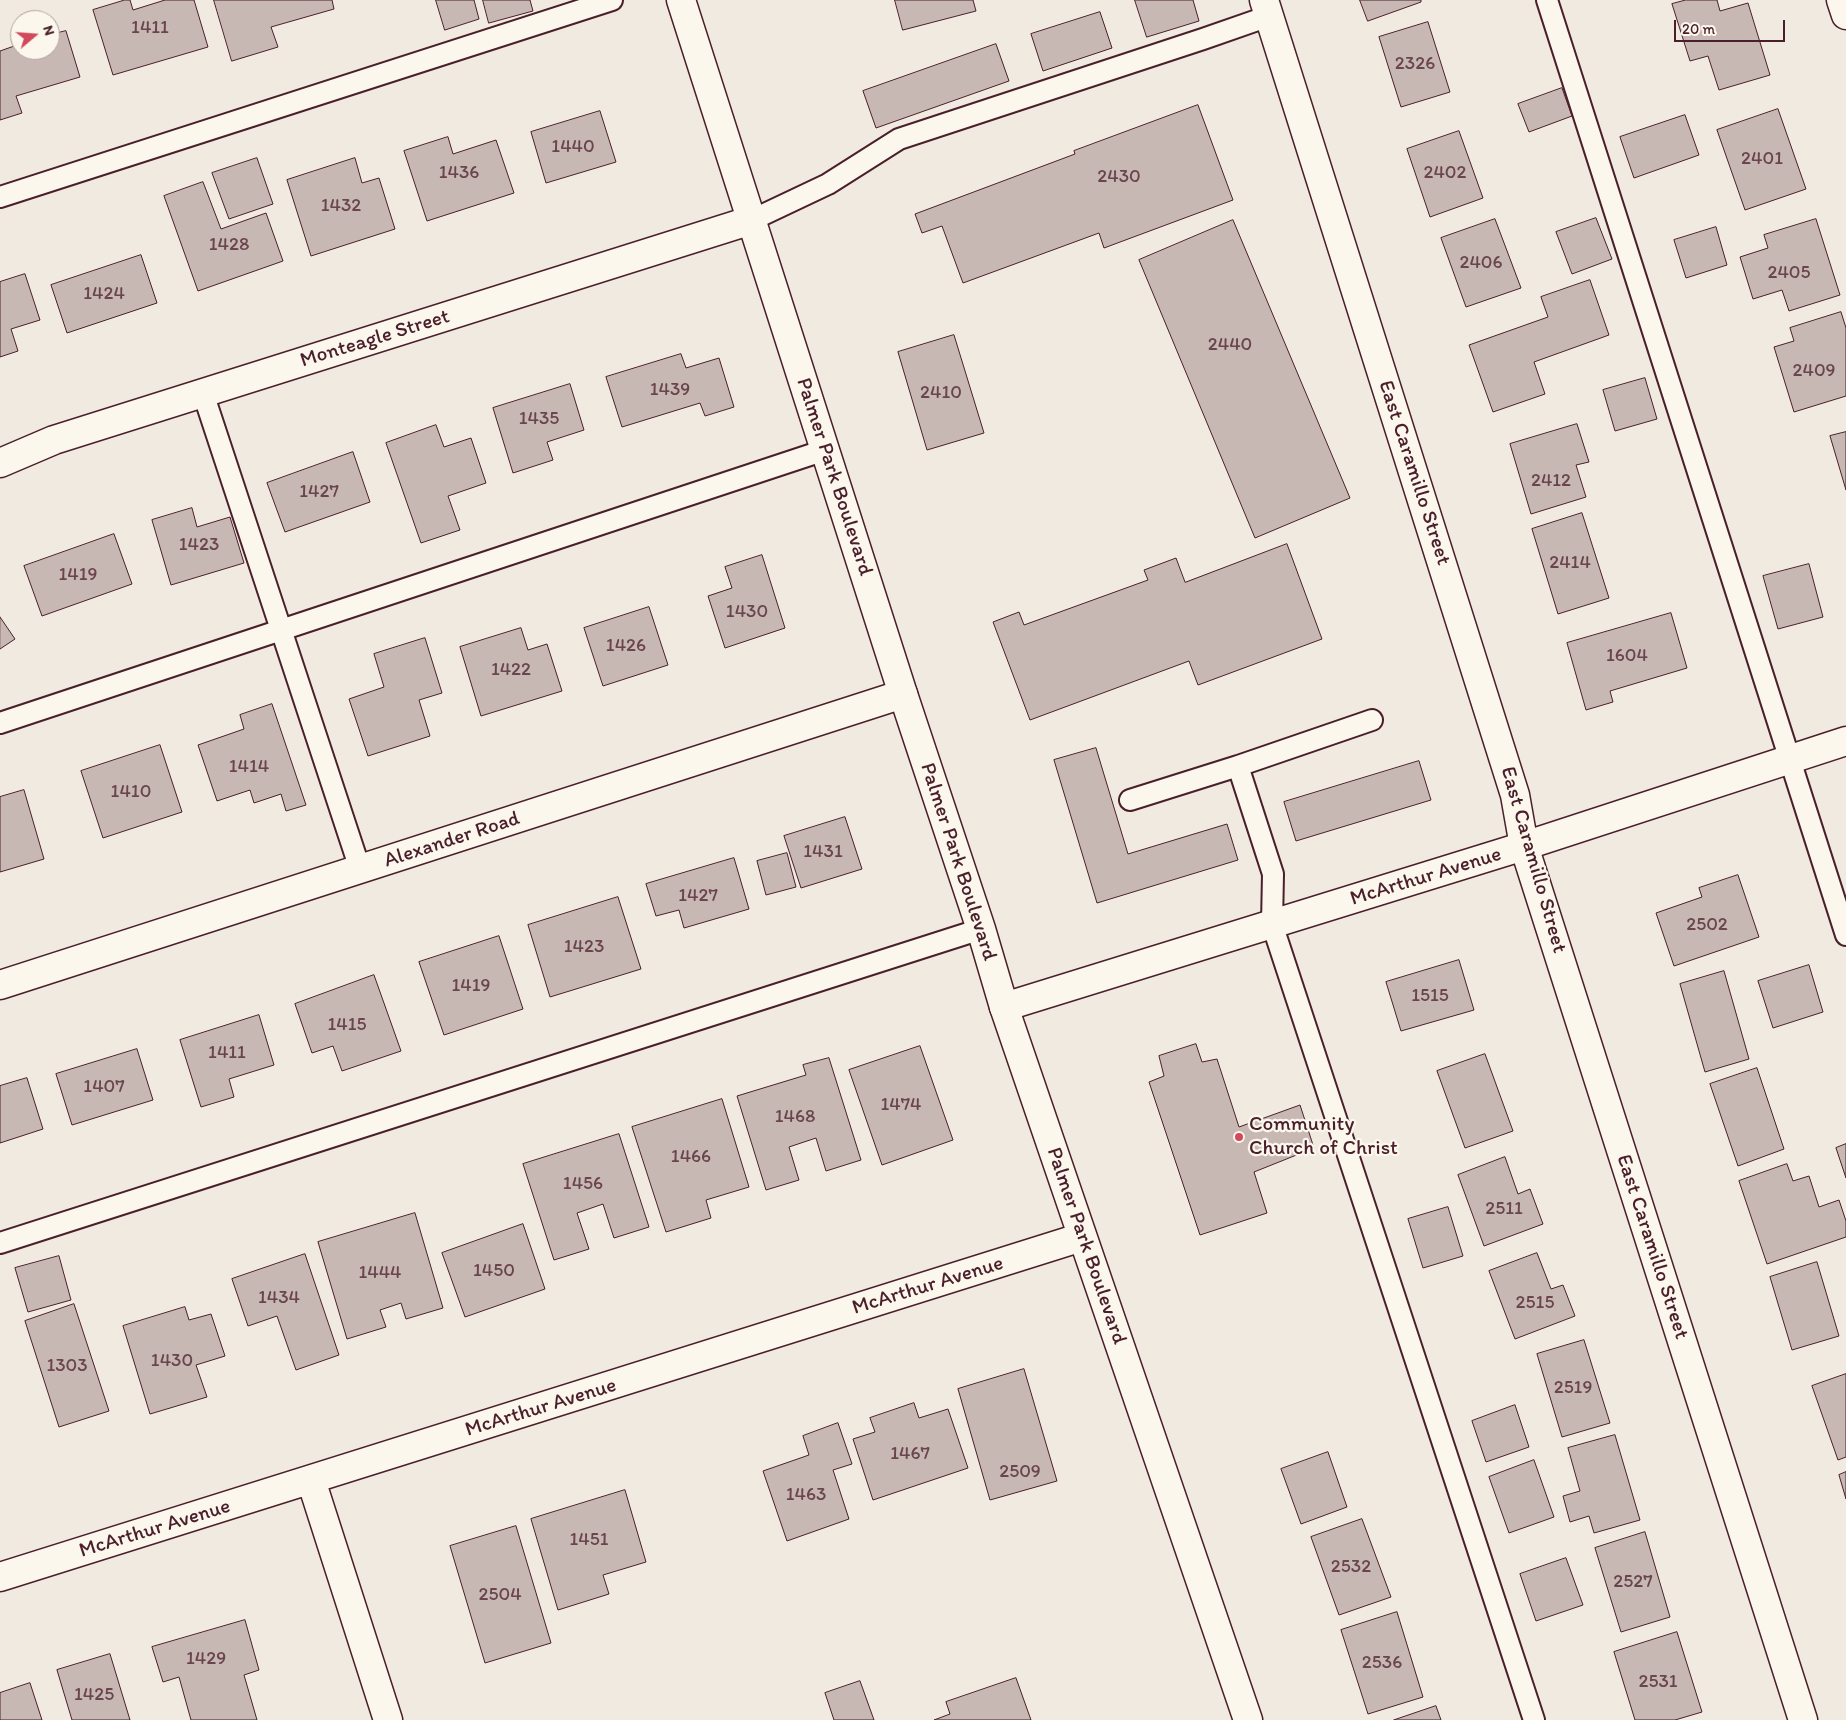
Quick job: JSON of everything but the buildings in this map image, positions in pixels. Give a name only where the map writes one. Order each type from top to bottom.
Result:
[{"type":"street","name":"Palmer Park Boulevard","points":[[681,0],[903,694],[981,929],[1004,1007],[1248,1720]]},
{"type":"street","points":[[1841,0],[1846,15]]},
{"type":"street","name":"East Caramillo Street","points":[[1266,8],[1515,795],[1524,846],[1803,1720]]},
{"type":"street","name":"Monteagle Street","points":[[0,463],[54,440],[752,220]]},
{"type":"street","name":"Alexander Road","points":[[0,985],[903,694]]},
{"type":"street","name":"McArthur Avenue","points":[[1004,1007],[1524,846],[1846,741]]},
{"type":"street","name":"McArthur Avenue","points":[[0,1577],[1082,1237]]},
{"type":"street","points":[[312,1480],[388,1720]]},
{"type":"lane","points":[[0,197],[612,0]]},
{"type":"lane","points":[[1547,0],[1846,935]]},
{"type":"lane","points":[[752,220],[828,184],[898,139],[1203,40],[1266,8]]},
{"type":"lane","points":[[203,393],[360,869]]},
{"type":"lane","points":[[0,723],[825,450]]},
{"type":"lane","points":[[1130,800],[1238,766],[1372,720]]},
{"type":"lane","points":[[1238,766],[1273,874],[1272,924],[1534,1720]]},
{"type":"lane","points":[[0,1243],[981,929]]},
{"type":"place","name":"Community Church of Christ","points":[[1239,1137]]}]
